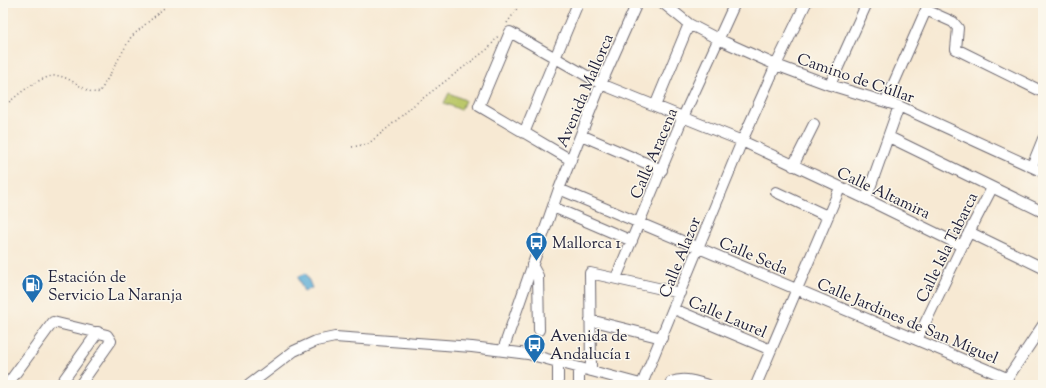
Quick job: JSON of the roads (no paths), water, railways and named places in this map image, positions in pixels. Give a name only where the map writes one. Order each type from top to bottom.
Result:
[{"type":"street","points":[[571,160],[524,133],[578,3]]},
{"type":"street","name":"Avenida Mallorca","points":[[503,350],[559,190],[601,84],[637,3]]},
{"type":"street","name":"Camino de Cúllar","points":[[663,3],[689,24],[718,39],[776,65],[830,85],[899,106],[1043,172]]},
{"type":"street","name":"Calle Aracena","points":[[616,278],[683,117],[735,3]]},
{"type":"street","name":"Calle Alazor","points":[[640,384],[662,338],[742,142],[776,65],[806,3]]},
{"type":"street","points":[[830,85],[867,3]]},
{"type":"street","points":[[886,101],[927,7],[953,22],[958,28],[956,49],[1043,92]]},
{"type":"street","points":[[655,106],[689,24]]},
{"type":"street","name":"Calle Altamira","points":[[524,133],[479,106],[506,30],[601,84],[742,142],[866,199],[962,246]]},
{"type":"street","points":[[866,199],[889,138],[899,106]]},
{"type":"street","points":[[794,166],[814,124]]},
{"type":"street","points":[[581,135],[662,170]]},
{"type":"street","points":[[889,138],[1043,212]]},
{"type":"street","points":[[1032,166],[1043,139]]},
{"type":"street","points":[[756,385],[840,188]]},
{"type":"street","name":"Calle Isla Tabarca","points":[[917,340],[962,246],[992,188]]},
{"type":"street","name":"Calle Seda","points":[[559,190],[797,289]]},
{"type":"street","points":[[776,192],[827,216]]},
{"type":"street","points":[[553,207],[632,241]]},
{"type":"street","points":[[969,232],[1043,268]]},
{"type":"street","points":[[532,265],[538,276],[539,330]]},
{"type":"street","points":[[591,371],[590,272],[680,293]]},
{"type":"street","name":"Calle Jardines de San Miguel","points":[[797,289],[917,340],[1005,381]]},
{"type":"street","name":"Calle Laurel","points":[[674,309],[771,350]]},
{"type":"street","points":[[590,320],[662,338]]},
{"type":"street","points":[[7,385],[53,322],[108,335],[111,342],[80,385]]},
{"type":"street","points":[[1005,381],[1043,325]]},
{"type":"street","points":[[60,385],[98,332]]},
{"type":"street","points":[[249,385],[294,351],[316,341],[335,337],[503,350],[528,354],[640,384]]},
{"type":"street","points":[[558,362],[558,385]]},
{"type":"street","points":[[579,368],[579,385]]},
{"type":"street","points":[[670,385],[671,382],[686,379],[708,385]]},
{"type":"water","points":[[306,273],[312,288],[304,292],[298,277]]},
{"type":"place","name":"Mallorca 1","points":[[537,262]]},
{"type":"place","name":"Estación de Servicio La Naranja","points":[[33,304]]},
{"type":"place","name":"Avenida de Andalucía 1","points":[[534,364]]}]
